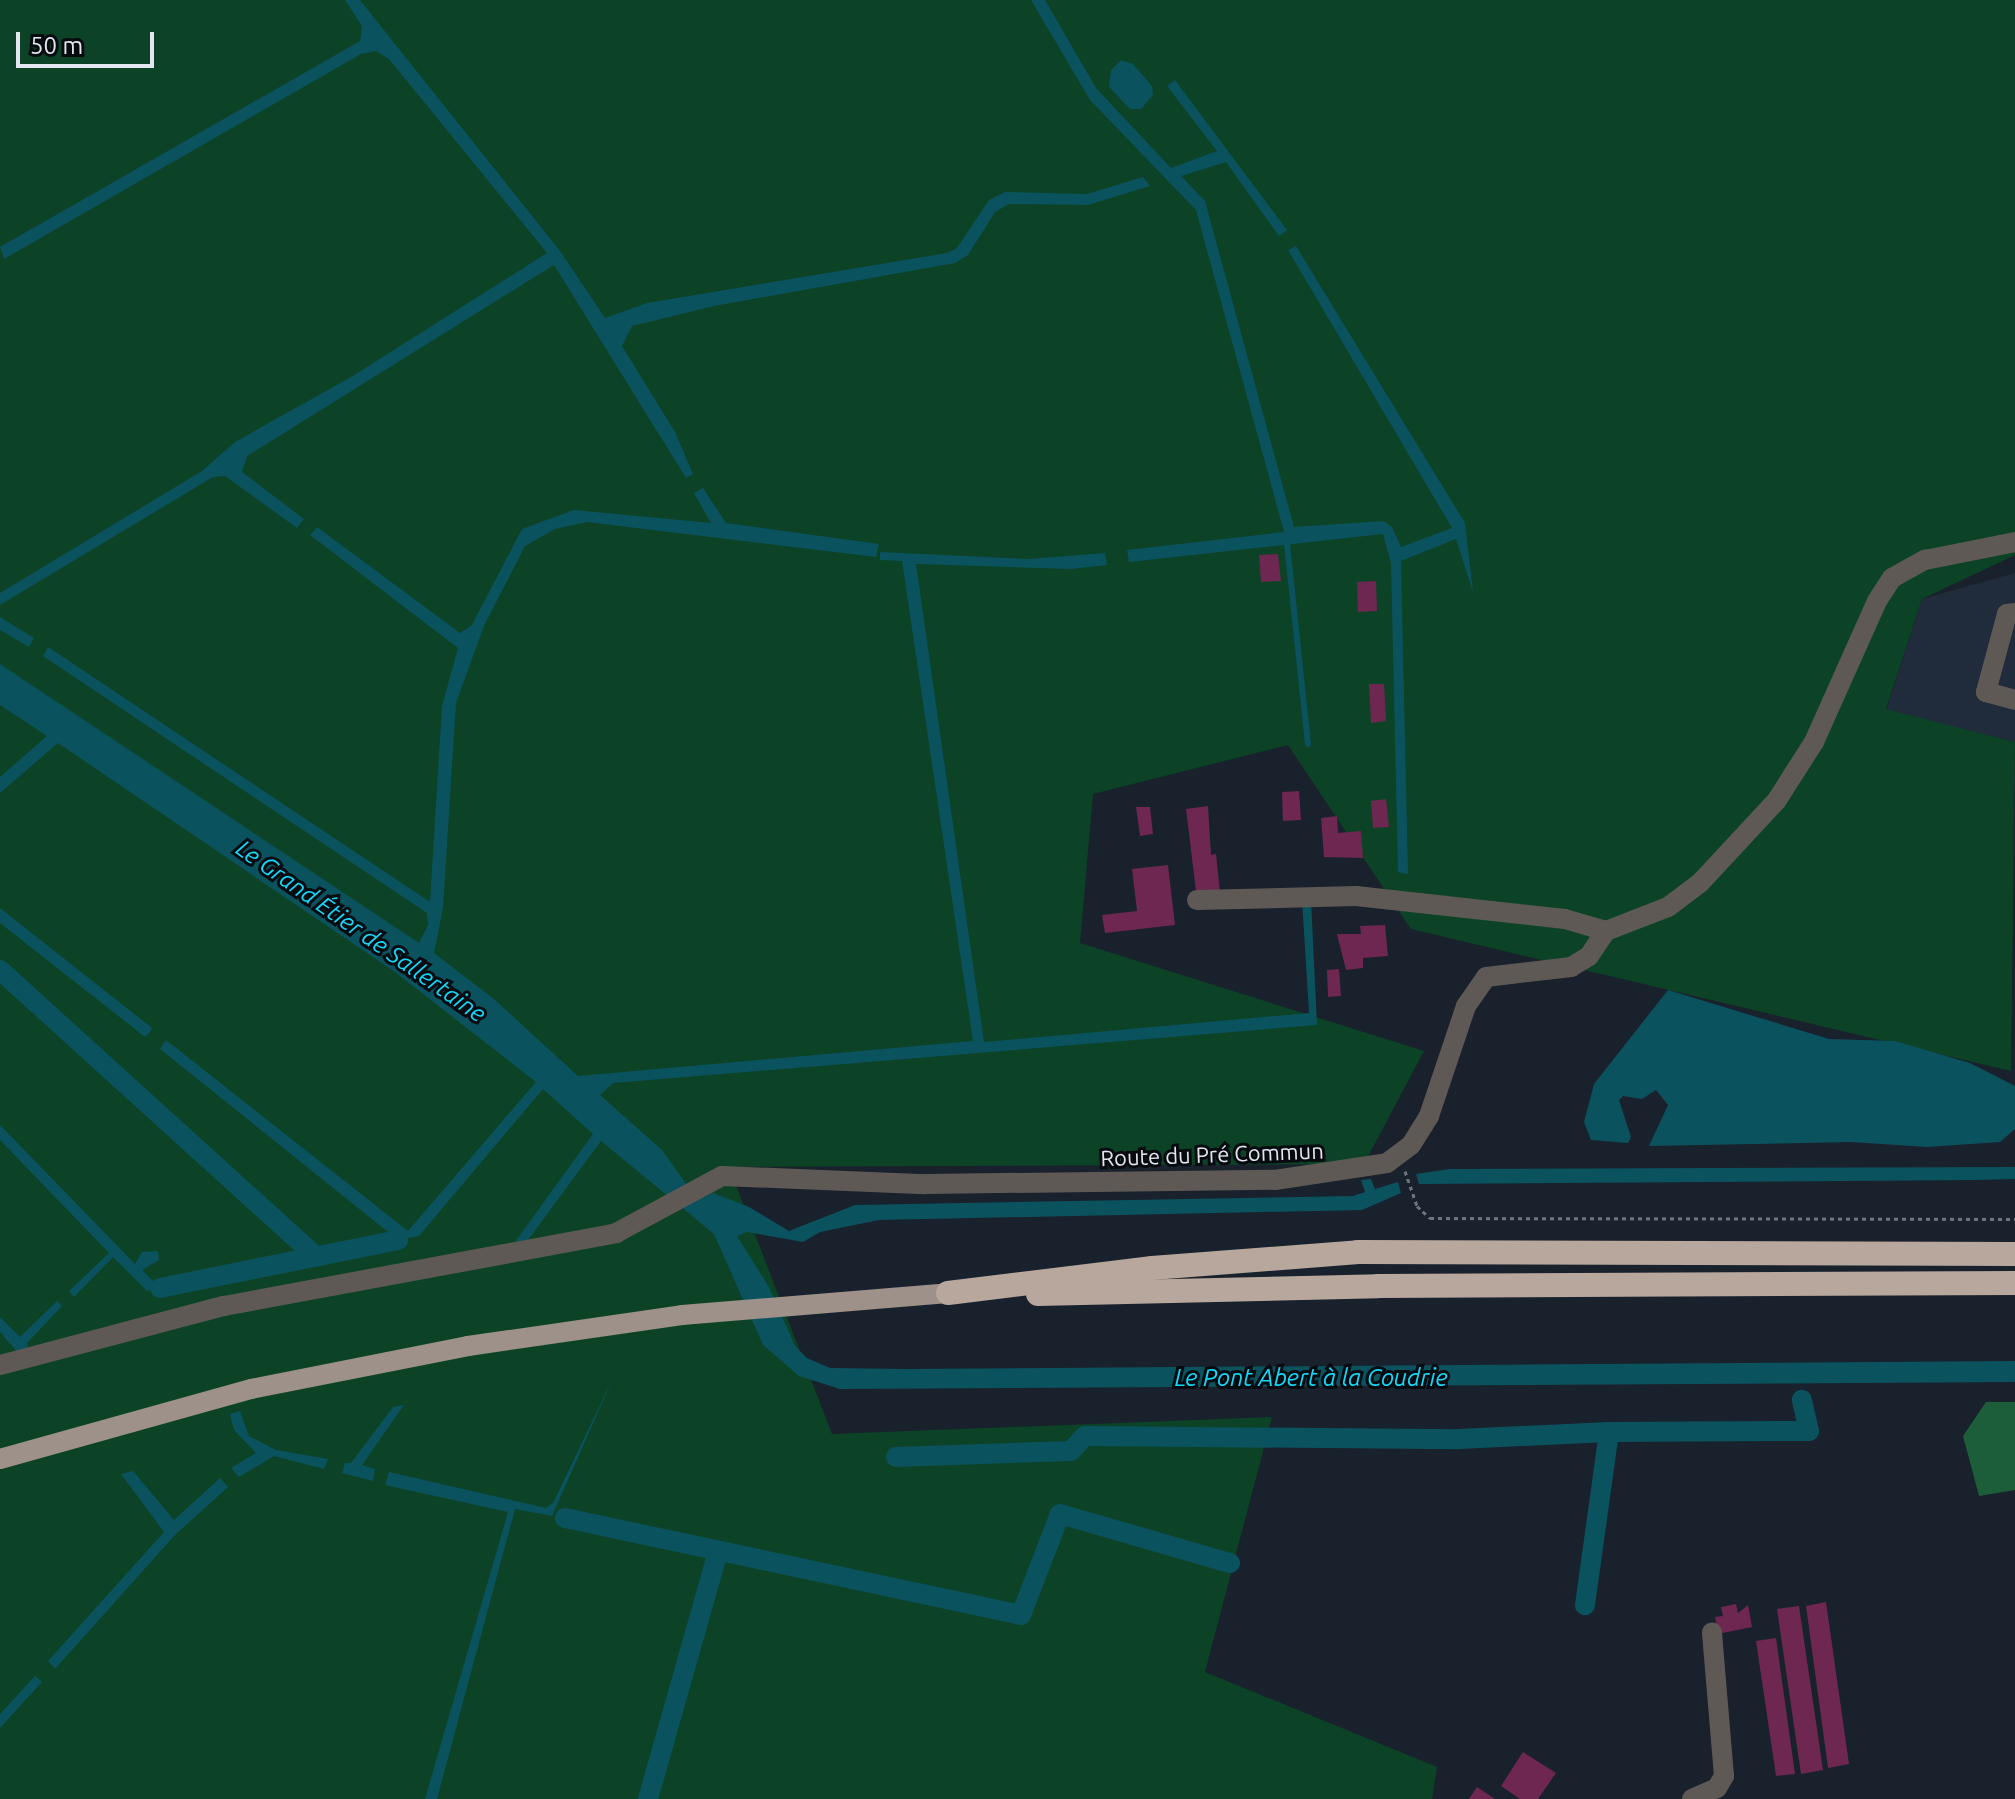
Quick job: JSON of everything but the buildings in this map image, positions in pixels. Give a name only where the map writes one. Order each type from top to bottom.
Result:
[{"type":"highway","points":[[948,1293],[1089,1274],[1358,1252],[2015,1254]]},
{"type":"highway","points":[[948,1293],[2015,1283]]},
{"type":"main road","points":[[0,1459],[143,1417],[334,1371],[682,1315],[948,1293]]},
{"type":"street","points":[[1399,1156],[1429,1116],[1475,988],[1486,977],[1506,971],[1551,972],[1571,967],[1589,956],[1606,931],[1668,907],[1700,883],[1777,800],[1814,742],[1877,601],[1892,578],[1925,560],[2015,542]]},
{"type":"street","points":[[2015,613],[2007,614],[1986,692],[2015,700]]},
{"type":"street","points":[[1197,900],[1356,896],[1565,919],[1606,931]]},
{"type":"street","name":"Route du Pré Commun","points":[[0,1365],[224,1306],[616,1233],[672,1205],[707,1181],[742,1176],[925,1184],[1275,1180],[1375,1168],[1399,1156]]},
{"type":"street","points":[[1692,1799],[1717,1788],[1724,1776],[1712,1632]]},
{"type":"path","points":[[1399,1156],[1417,1206],[1430,1218],[2015,1219]]},
{"type":"shaded area","points":[[2015,573],[2015,742],[1886,710],[1922,599]]},
{"type":"green space","points":[[0,0],[2015,0],[2015,555],[1922,599],[1886,709],[2015,742],[2011,1071],[1411,929],[1288,745],[1093,794],[1080,943],[1424,1051],[1364,1164],[729,1167],[832,1434],[1272,1417],[1205,1672],[1437,1767],[1432,1799],[0,1799]]},
{"type":"green space","points":[[1986,1402],[2015,1402],[2015,1490],[1979,1496],[1963,1436]]},
{"type":"water","points":[[345,0],[360,0],[560,251],[605,318],[647,303],[947,253],[957,248],[989,200],[1005,192],[1087,194],[1143,177],[1150,186],[1088,205],[1009,204],[995,212],[968,255],[955,263],[714,306],[632,326],[622,346],[675,432],[693,474],[686,478],[554,265],[247,456],[242,472],[304,519],[297,528],[225,476],[213,477],[0,605],[0,593],[202,471],[235,442],[351,377],[547,253],[389,59],[376,51],[361,54],[4,259],[0,247],[360,41],[362,26]]},
{"type":"water","points":[[1031,0],[1045,0],[1096,88],[1171,168],[1217,151],[1167,86],[1175,80],[1287,230],[1279,236],[1226,162],[1181,176],[1205,201],[1294,527],[1383,521],[1392,527],[1401,547],[1452,528],[1288,250],[1296,246],[1465,523],[1473,592],[1456,539],[1401,561],[1408,874],[1398,872],[1391,563],[1383,534],[1129,562],[1127,550],[1284,532],[1196,210],[1090,100]]},
{"type":"water","points":[[1121,60],[1133,64],[1152,86],[1153,95],[1141,109],[1130,109],[1109,87],[1111,70]]},
{"type":"water","points":[[703,488],[726,523],[879,544],[876,557],[587,522],[555,529],[525,546],[484,626],[456,703],[443,908],[434,953],[495,1000],[578,1076],[973,1041],[902,561],[880,560],[880,552],[1029,559],[1105,553],[1107,565],[1071,569],[916,564],[984,1042],[1309,1013],[1302,900],[1311,899],[1317,1025],[613,1083],[600,1095],[662,1150],[687,1185],[704,1197],[713,1193],[749,1207],[789,1231],[855,1205],[1353,1196],[1365,1192],[1361,1180],[1371,1179],[1375,1189],[1398,1182],[1401,1193],[1362,1210],[879,1220],[820,1232],[803,1242],[747,1232],[737,1236],[769,1287],[795,1346],[807,1358],[830,1368],[907,1369],[2015,1361],[2015,1382],[840,1389],[799,1376],[763,1345],[714,1234],[601,1141],[528,1240],[515,1242],[593,1134],[543,1089],[419,1236],[398,1240],[160,1049],[166,1040],[408,1231],[536,1082],[395,972],[58,743],[0,793],[0,777],[47,736],[0,705],[0,664],[419,943],[428,925],[427,913],[43,656],[48,647],[430,902],[442,706],[458,648],[310,535],[317,527],[460,633],[472,625],[522,529],[574,510],[711,523],[694,493]]},
{"type":"water","points":[[0,617],[34,638],[29,647],[0,630]]},
{"type":"water","points":[[0,908],[152,1028],[150,1032],[145,1037],[0,923]]},
{"type":"water","points":[[1668,990],[1829,1039],[1895,1041],[1970,1063],[2015,1086],[2015,1129],[2000,1142],[1927,1147],[1851,1142],[1649,1146],[1668,1105],[1656,1090],[1642,1099],[1623,1096],[1619,1100],[1631,1137],[1628,1143],[1591,1140],[1584,1122],[1594,1084]]},
{"type":"water","points":[[0,1125],[135,1264],[142,1252],[158,1251],[159,1260],[142,1270],[160,1288],[147,1291],[113,1257],[74,1297],[69,1291],[109,1253],[0,1140]]},
{"type":"water","points":[[2015,1167],[2015,1179],[1977,1180],[1419,1184],[1416,1174],[1450,1169]]},
{"type":"water","points":[[57,1301],[62,1306],[27,1343],[29,1352],[19,1354],[0,1332],[0,1317],[20,1337]]},
{"type":"water","points":[[614,1376],[552,1516],[515,1509],[437,1799],[425,1799],[508,1512],[385,1485],[389,1472],[546,1508],[553,1503]]},
{"type":"water","points":[[404,1405],[362,1465],[375,1469],[373,1481],[342,1473],[345,1463],[351,1463],[393,1407]]},
{"type":"water","points":[[240,1411],[249,1436],[276,1450],[328,1459],[324,1469],[274,1456],[239,1477],[231,1468],[256,1453],[234,1430],[230,1414]]},
{"type":"water","points":[[133,1471],[174,1520],[220,1478],[228,1487],[175,1535],[55,1669],[48,1661],[164,1532],[121,1474]]},
{"type":"water","points":[[35,1676],[42,1682],[0,1728],[0,1714]]},
{"type":"waterway","points":[[1287,544],[1308,744]]},
{"type":"waterway","points":[[0,970],[316,1257]]},
{"type":"waterway","points":[[160,1288],[398,1240]]},
{"type":"waterway","points":[[1609,1432],[1809,1431],[1802,1400]]},
{"type":"waterway","points":[[896,1457],[1071,1451],[1085,1436],[1459,1439],[1609,1432],[1585,1605]]},
{"type":"waterway","points":[[565,1518],[1021,1615],[1060,1514],[1230,1563]]},
{"type":"waterway","points":[[648,1799],[718,1551]]},
{"type":"water label","name":"Le Grand Étier de Sallertaine","points":[[361,931]]},
{"type":"water label","name":"Le Pont Abert à la Coudrie","points":[[1311,1378]]}]
